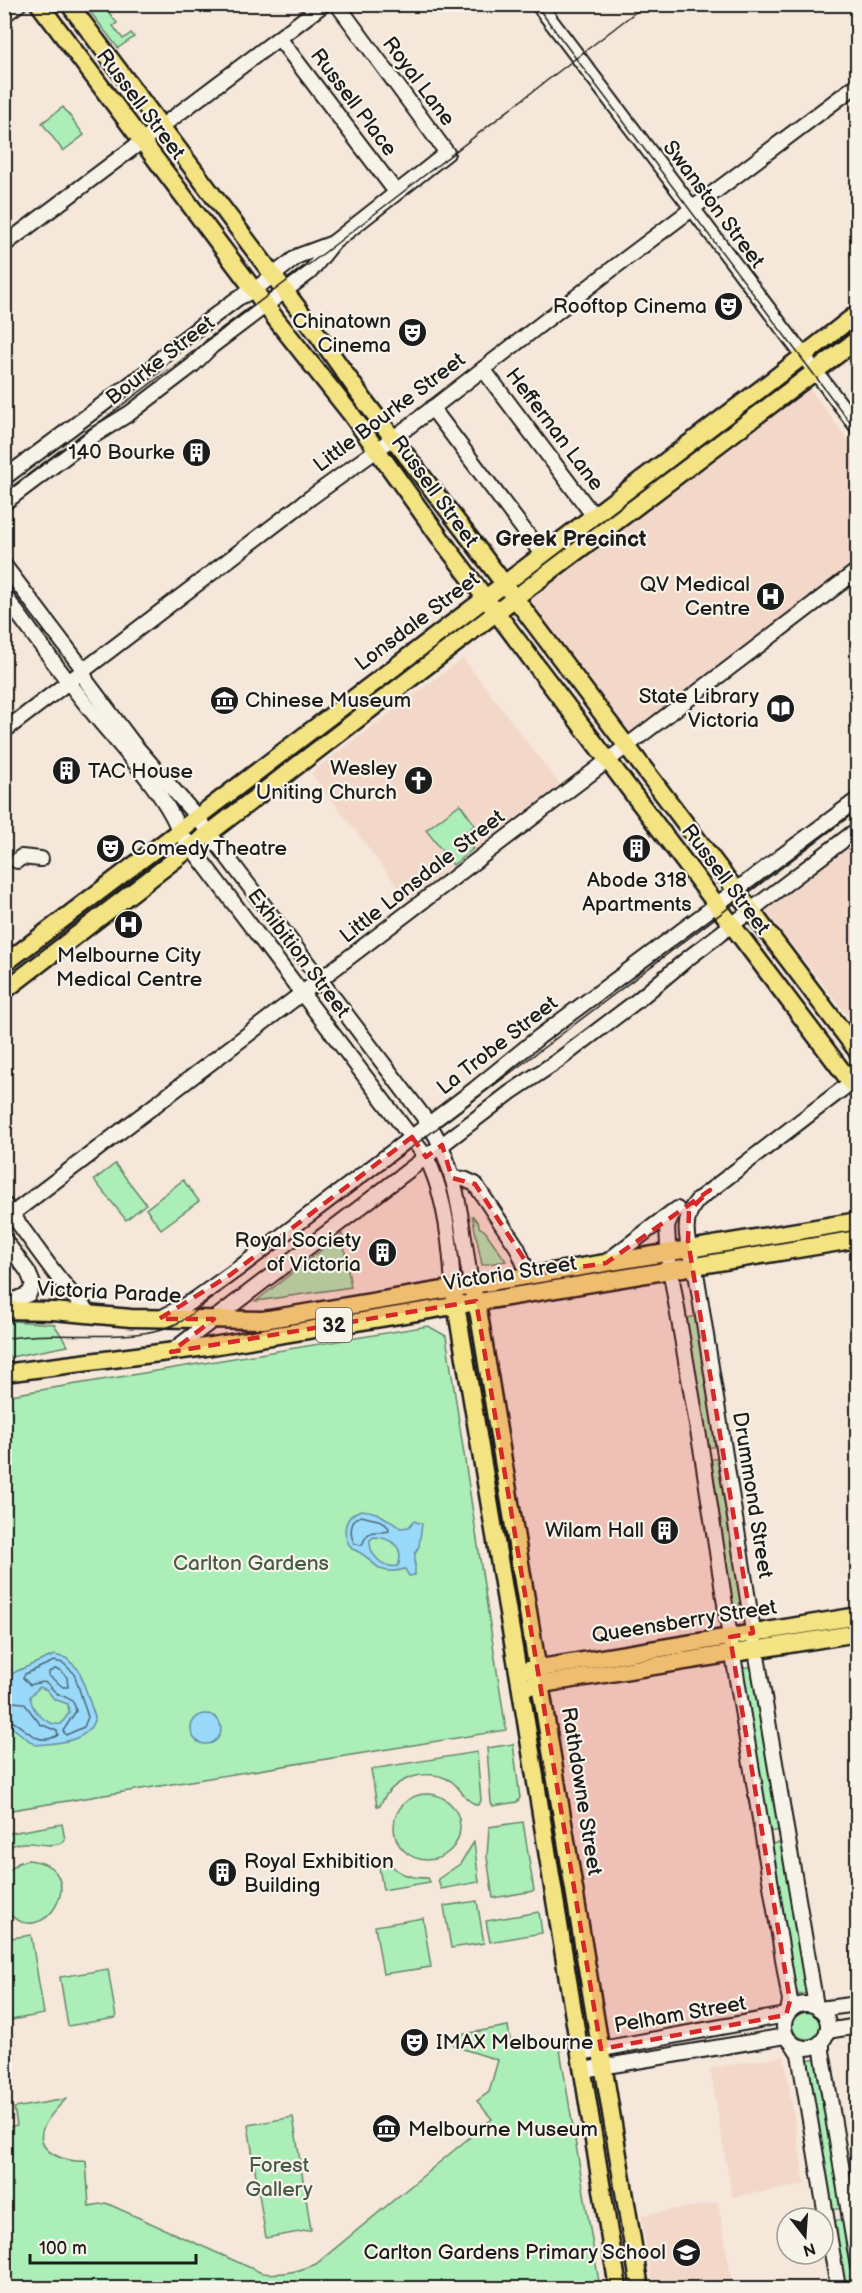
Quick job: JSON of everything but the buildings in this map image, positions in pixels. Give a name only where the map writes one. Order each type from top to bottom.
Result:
[{"type":"main road","name":"Russell Street","points":[[39,4],[265,306],[351,414],[485,597],[789,1000],[855,1084]]},
{"type":"main road","name":"Russell Street","points":[[69,4],[393,439],[858,1052]]},
{"type":"main road","name":"Lonsdale Street","points":[[10,961],[858,313]]},
{"type":"main road","name":"Lonsdale Street","points":[[4,991],[515,598],[858,339]]},
{"type":"main road","points":[[762,388],[774,403]]},
{"type":"main road","points":[[351,414],[366,403]]},
{"type":"main road","points":[[689,442],[700,457]]},
{"type":"main road","points":[[650,472],[662,487]]},
{"type":"main road","points":[[412,498],[429,485]]},
{"type":"main road","points":[[467,611],[479,627]]},
{"type":"main road","points":[[536,665],[554,651]]},
{"type":"main road","points":[[400,662],[413,677]]},
{"type":"main road","points":[[336,711],[347,728]]},
{"type":"main road","points":[[90,898],[103,915]]},
{"type":"main road","points":[[10,961],[27,973]]},
{"type":"main road","points":[[789,1000],[807,986]]},
{"type":"main road","name":"Victoria Street","points":[[212,1320],[262,1320],[858,1221]]},
{"type":"main road","name":"Victoria Street","points":[[171,1352],[858,1239]]},
{"type":"main road","name":"Exhibition Street","points":[[471,1284],[476,1302]]},
{"type":"main road","name":"Exhibition Street","points":[[453,1287],[455,1305]]},
{"type":"main road","name":"Rathdowne Street","points":[[476,1302],[540,1676],[640,2289]]},
{"type":"main road","name":"Rathdowne Street","points":[[455,1305],[519,1679],[618,2289]]},
{"type":"main road","name":"Victoria Parade","points":[[4,1310],[212,1320]]},
{"type":"main road","name":"32","points":[[4,1373],[171,1352]]},
{"type":"main road","points":[[472,1402],[492,1398]]},
{"type":"main road","name":"Queensberry Street","points":[[656,1657],[733,1654],[754,1641],[858,1616]]},
{"type":"main road","name":"Queensberry Street","points":[[519,1679],[656,1657],[730,1637],[754,1641],[858,1633]]},
{"type":"main road","points":[[575,2025],[596,2021]]},
{"type":"street","points":[[4,15],[19,4]]},
{"type":"street","points":[[4,245],[324,4]]},
{"type":"street","name":"Royal Lane","points":[[337,4],[447,153]]},
{"type":"street","name":"Swanston Street","points":[[538,4],[858,428]]},
{"type":"street","name":"Russell Place","points":[[279,38],[396,192]]},
{"type":"street","name":"Little Bourke Street","points":[[4,731],[310,498],[393,439],[858,84]]},
{"type":"street","name":"Bourke Street","points":[[4,503],[185,371],[212,346],[310,272],[334,242],[447,153]]},
{"type":"street","name":"Bourke Street","points":[[4,478],[153,367],[178,343],[238,298],[254,290],[298,256],[334,242]]},
{"type":"street","name":"Heffernan Lane","points":[[483,369],[593,515]]},
{"type":"street","points":[[432,408],[542,554]]},
{"type":"street","name":"Exhibition Street","points":[[4,565],[132,742],[197,817],[429,1124],[442,1145],[452,1178],[471,1284]]},
{"type":"street","name":"Little Lonsdale Street","points":[[7,1213],[321,981],[858,570]]},
{"type":"street","name":"Exhibition Street","points":[[4,596],[68,682],[146,777],[175,819],[179,831],[426,1157],[435,1176],[441,1199],[453,1287]]},
{"type":"street","points":[[19,615],[33,603]]},
{"type":"street","name":"La Trobe Street","points":[[159,1318],[194,1300],[230,1275],[612,982],[718,905],[858,798]]},
{"type":"street","points":[[171,1352],[511,1092],[556,1062],[858,829]]},
{"type":"street","points":[[17,861],[21,857],[41,859]]},
{"type":"street","points":[[210,872],[229,859]]},
{"type":"street","points":[[253,929],[272,916]]},
{"type":"street","points":[[315,1011],[334,998]]},
{"type":"street","points":[[606,1263],[677,1209],[710,1190],[855,1084]]},
{"type":"street","points":[[452,1178],[468,1179],[475,1184],[517,1247],[525,1266],[535,1274]]},
{"type":"street","name":"Drummond Street","points":[[710,1190],[695,1203],[688,1215],[689,1248],[697,1279],[754,1641],[818,2008]]},
{"type":"street","name":"Drummond Street","points":[[677,1209],[671,1216],[667,1227],[670,1270],[790,2001],[788,2014]]},
{"type":"street","points":[[7,1213],[92,1315]]},
{"type":"street","points":[[4,1239],[28,1272],[33,1284],[29,1294],[4,1304]]},
{"type":"street","points":[[763,1840],[787,1838]]},
{"type":"street","points":[[826,2206],[799,2054],[784,2030],[788,2014],[801,2004],[818,2008],[858,2004]]},
{"type":"street","points":[[818,2008],[826,2019],[822,2051],[858,2267]]},
{"type":"street","name":"Pelham Street","points":[[580,2053],[788,2014]]},
{"type":"street","points":[[789,2040],[798,2047],[811,2048],[825,2036],[858,2026]]},
{"type":"street","name":"Pelham Street","points":[[583,2070],[789,2040]]},
{"type":"street","points":[[624,2045],[627,2063]]},
{"type":"street","points":[[835,2217],[849,2215]]},
{"type":"street","points":[[835,2266],[838,2289]]},
{"type":"highlighted area","points":[[412,1137],[426,1157],[442,1145],[452,1178],[475,1184],[534,1274],[606,1263],[710,1190],[689,1211],[688,1241],[753,1633],[730,1637],[790,2001],[786,2015],[601,2049],[476,1301],[171,1352],[214,1319],[159,1319],[230,1275]]},
{"type":"shaded area","points":[[808,386],[857,452],[857,566],[632,735],[527,598]]},
{"type":"shaded area","points":[[463,658],[560,785],[408,900],[311,773]]},
{"type":"shaded area","points":[[857,836],[857,1027],[763,909]]},
{"type":"shaded area","points":[[784,2056],[805,2185],[732,2197],[710,2068]]},
{"type":"shaded area","name":"Carlton Gardens Primary School","points":[[718,2202],[733,2288],[653,2288],[641,2215]]},
{"type":"green space","points":[[85,5],[103,5],[117,23],[113,26],[123,39],[131,33],[134,37],[118,48]]},
{"type":"green space","points":[[63,107],[84,135],[63,151],[42,123]]},
{"type":"green space","points":[[460,804],[475,825],[462,835],[473,849],[453,865],[426,830]]},
{"type":"green space","points":[[115,1164],[146,1204],[126,1220],[94,1180]]},
{"type":"green space","points":[[183,1180],[199,1201],[161,1229],[146,1209]]},
{"type":"green space","points":[[472,1215],[479,1227],[485,1231],[506,1261],[482,1265]]},
{"type":"green space","points":[[342,1234],[351,1287],[256,1301]]},
{"type":"green space","points":[[697,1316],[718,1446],[707,1448],[686,1318]]},
{"type":"green space","points":[[5,1322],[54,1324],[68,1346],[5,1358]]},
{"type":"green space","name":"Carlton Gardens","points":[[428,1326],[446,1336],[506,1730],[5,1811],[5,1396]]},
{"type":"green space","points":[[719,1458],[745,1615],[734,1617],[709,1460]]},
{"type":"green space","points":[[754,1666],[781,1830],[769,1832],[742,1668]]},
{"type":"green space","points":[[513,1744],[520,1798],[517,1802],[493,1806],[487,1748]]},
{"type":"green space","points":[[477,1752],[481,1801],[478,1805],[466,1798],[451,1781],[431,1775],[420,1775],[400,1782],[385,1797],[380,1806],[377,1806],[371,1769]]},
{"type":"green space","points":[[427,1794],[440,1797],[450,1804],[457,1814],[460,1827],[457,1840],[450,1850],[440,1857],[427,1860],[414,1857],[404,1850],[397,1840],[394,1827],[397,1814],[404,1804],[414,1797]]},
{"type":"green space","points":[[523,1822],[534,1891],[493,1898],[487,1857],[489,1827]]},
{"type":"green space","points":[[62,1824],[65,1840],[62,1843],[48,1845],[21,1843],[5,1849],[5,1834]]},
{"type":"green space","points":[[474,1842],[479,1882],[441,1889],[438,1879],[460,1864]]},
{"type":"green space","points":[[783,1842],[808,1993],[796,1995],[771,1844]]},
{"type":"green space","points":[[381,1856],[400,1872],[413,1877],[428,1878],[430,1882],[383,1890],[378,1861]]},
{"type":"green space","points":[[28,1860],[48,1866],[58,1877],[61,1891],[56,1905],[47,1917],[34,1923],[20,1921],[5,1909],[5,1874],[18,1863]]},
{"type":"green space","points":[[477,1901],[484,1943],[451,1948],[444,1906]]},
{"type":"green space","points":[[539,1912],[542,1933],[490,1942],[486,1921]]},
{"type":"green space","points":[[423,1918],[431,1967],[383,1974],[375,1926]]},
{"type":"green space","points":[[31,1935],[44,2014],[11,2020],[5,1981],[5,1939]]},
{"type":"green space","points":[[108,1969],[116,2018],[68,2026],[60,1977]]},
{"type":"green space","points":[[807,2009],[818,2013],[822,2024],[818,2035],[807,2039],[796,2035],[792,2024],[796,2013]]},
{"type":"green space","points":[[508,2026],[511,2046],[558,2038],[600,2288],[5,2288],[5,2128],[17,2125],[14,2108],[66,2099],[44,2126],[43,2143],[53,2154],[61,2158],[86,2161],[89,2206],[106,2203],[262,2273],[289,2272],[316,2264],[492,2119],[477,2101],[489,2092],[498,2060],[454,2046],[448,2037]]},
{"type":"green space","points":[[818,2058],[843,2208],[835,2209],[835,2206],[829,2206],[805,2060]]},
{"type":"green space","name":"Forest Gallery","points":[[293,2117],[311,2230],[266,2238],[248,2125]]},
{"type":"green space","points":[[844,2219],[855,2288],[844,2288],[835,2221]]},
{"type":"water","points":[[361,1510],[373,1512],[401,1528],[409,1527],[414,1521],[422,1524],[419,1546],[415,1554],[415,1575],[409,1576],[405,1569],[386,1571],[380,1569],[352,1549],[345,1532],[347,1521]],"holes":[[[374,1537],[386,1539],[395,1545],[400,1554],[398,1566],[382,1563],[374,1556],[370,1546],[370,1540]]]},
{"type":"water","points":[[54,1655],[66,1658],[79,1670],[95,1717],[92,1726],[79,1737],[71,1740],[35,1745],[5,1722],[5,1679],[17,1671]],"holes":[[[40,1687],[47,1690],[54,1699],[68,1704],[69,1713],[61,1724],[45,1720],[33,1707],[30,1696]]]},
{"type":"water","points":[[206,1714],[212,1715],[220,1723],[220,1735],[212,1743],[206,1744],[200,1743],[192,1735],[191,1729],[192,1723],[200,1715]]},
{"type":"tram line","points":[[4,7],[7,4]]},
{"type":"tram line","points":[[535,4],[858,433]]},
{"type":"tram line","points":[[4,494],[328,250],[646,4]]},
{"type":"tram line","points":[[4,1339],[48,1335],[142,1333],[163,1329],[182,1321],[858,810]]},
{"type":"place","name":"Rooftop Cinema","points":[[728,306]]},
{"type":"place","name":"Chinatown Cinema","points":[[412,333]]},
{"type":"place","name":"140 Bourke","points":[[196,452]]},
{"type":"place","name":"QV Medical Centre","points":[[771,596]]},
{"type":"place","name":"Chinese Museum","points":[[224,700]]},
{"type":"place","name":"State Library Victoria","points":[[780,708]]},
{"type":"place","name":"TAC House","points":[[67,771]]},
{"type":"place","name":"Wesley Uniting Church","points":[[418,780]]},
{"type":"place","name":"Comedy Theatre","points":[[110,848]]},
{"type":"place","name":"Abode 318 Apartments","points":[[637,849]]},
{"type":"place","name":"Melbourne City Medical Centre","points":[[129,924]]},
{"type":"place","name":"Royal Society of Victoria","points":[[382,1252]]},
{"type":"place","name":"Wilam Hall","points":[[665,1530]]},
{"type":"place","name":"Royal Exhibition Building","points":[[223,1873]]},
{"type":"place","name":"IMAX Melbourne","points":[[415,2042]]},
{"type":"place","name":"Melbourne Museum","points":[[387,2129]]},
{"type":"place","name":"Carlton Gardens Primary School","points":[[687,2252]]},
{"type":"district","name":"Greek Precinct","points":[[571,538]]}]
